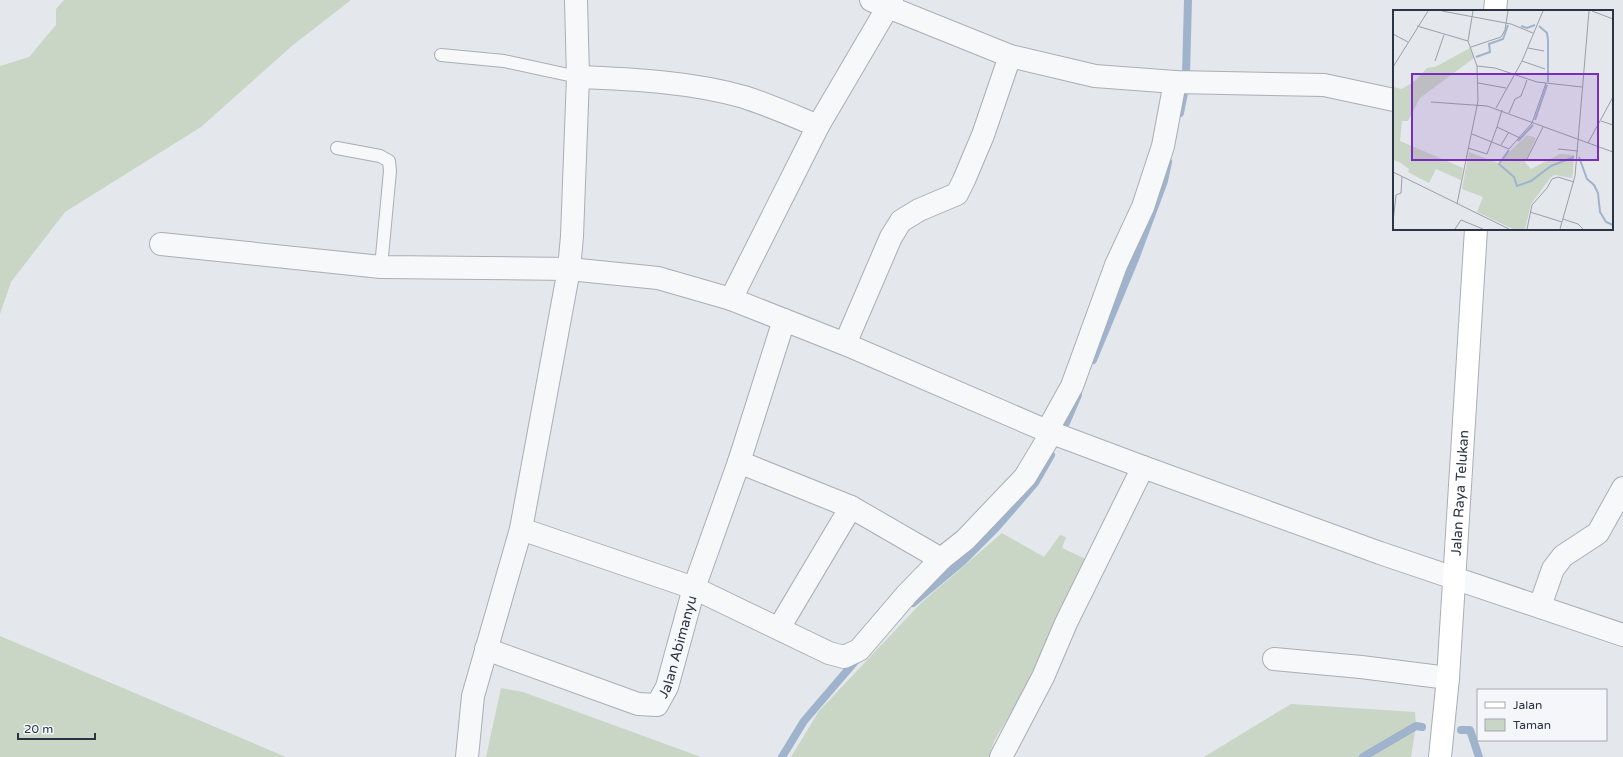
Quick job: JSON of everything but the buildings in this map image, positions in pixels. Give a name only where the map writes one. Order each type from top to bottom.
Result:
[{"type":"main road","points":[[1495,10],[1496,0]]},
{"type":"main road","name":"Jalan Raya Telukan","points":[[1440,757],[1448,678],[1476,230]]},
{"type":"street","points":[[467,757],[473,696],[521,529],[568,269],[572,236],[578,76],[576,0]]},
{"type":"street","points":[[731,299],[818,126],[883,2],[1010,56],[1095,76],[1175,82],[1324,85],[1393,100]]},
{"type":"street","points":[[845,344],[891,237],[901,221],[918,210],[957,194],[983,135],[1010,56]]},
{"type":"street","points":[[578,76],[655,82],[702,88],[745,97],[818,126]]},
{"type":"street","points":[[521,529],[694,588],[829,653],[844,657],[858,650],[907,594],[942,559],[965,540],[1025,477],[1072,386],[1116,265],[1144,207],[1163,146],[1175,82]]},
{"type":"street","points":[[161,244],[381,268],[568,269],[658,278],[731,299],[845,344],[1050,431],[1143,466],[1454,579],[1540,606],[1623,635]]},
{"type":"street","name":"Jalan Abimanyu","points":[[486,648],[638,704],[657,705],[667,687],[694,588],[739,462],[784,320]]},
{"type":"street","points":[[739,462],[851,507],[942,559]]},
{"type":"street","points":[[1001,757],[1043,677],[1066,622],[1143,466]]},
{"type":"street","points":[[1540,606],[1552,569],[1563,556],[1598,533],[1623,488]]},
{"type":"street","points":[[779,628],[851,507]]},
{"type":"street","points":[[1274,659],[1361,667],[1448,678]]},
{"type":"lane","points":[[441,55],[504,61],[578,76]]},
{"type":"lane","points":[[337,148],[380,156],[389,161],[390,171],[381,268]]},
{"type":"green space","points":[[64,0],[351,0],[293,45],[201,127],[65,212],[11,282],[0,314],[0,66],[29,57],[56,25],[56,9]]},
{"type":"green space","points":[[1002,533],[1044,557],[1060,535],[1066,537],[1062,548],[1088,560],[1038,668],[994,741],[989,757],[791,757],[819,711],[921,603]]},
{"type":"green space","points":[[0,636],[7,639],[286,757],[0,757]]},
{"type":"green space","points":[[501,688],[523,692],[701,757],[486,757]]},
{"type":"green space","points":[[1291,704],[1415,712],[1416,726],[1411,757],[1204,757]]},
{"type":"waterway","points":[[1186,74],[1188,0]]},
{"type":"waterway","points":[[1180,113],[1184,93]]},
{"type":"waterway","points":[[1093,360],[1135,259],[1164,181],[1168,162]]},
{"type":"waterway","points":[[1066,423],[1078,395]]},
{"type":"waterway","points":[[913,603],[963,561],[996,528],[1035,483],[1051,455]]},
{"type":"waterway","points":[[782,757],[804,721],[858,658]]},
{"type":"waterway","points":[[1363,757],[1416,726],[1422,727]]},
{"type":"waterway","points":[[1461,730],[1470,730],[1479,757]]}]
